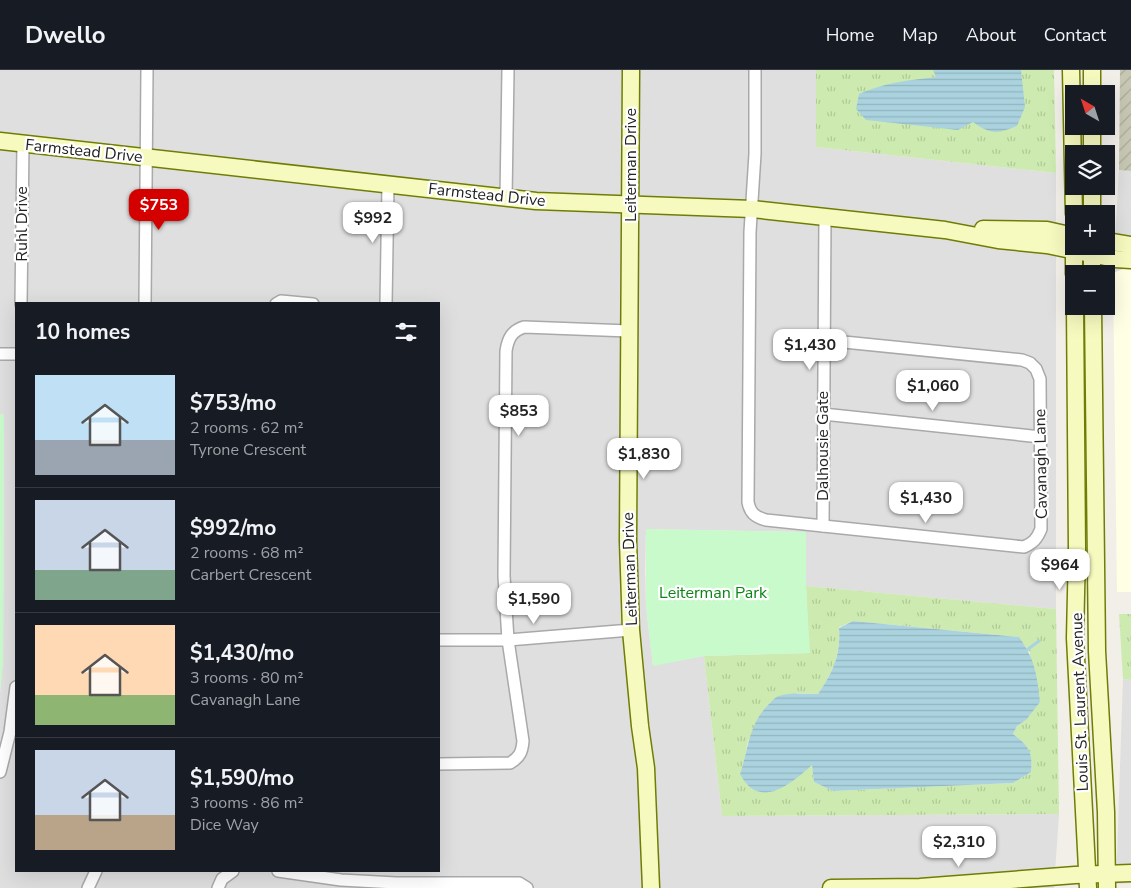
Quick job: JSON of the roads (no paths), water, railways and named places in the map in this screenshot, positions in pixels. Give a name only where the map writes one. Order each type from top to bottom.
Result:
[{"type":"street","points":[[145,302],[147,70]]},
{"type":"street","points":[[506,198],[508,70]]},
{"type":"street","name":"Leiterman Drive","points":[[631,70],[628,541],[631,630],[646,768],[651,888]]},
{"type":"street","points":[[752,209],[755,70]]},
{"type":"street","points":[[1071,70],[1074,205]]},
{"type":"street","points":[[1092,70],[1092,85]]},
{"type":"street","name":"Farmstead Drive","points":[[0,141],[536,201],[752,209],[946,230],[1047,230],[1065,239]]},
{"type":"street","name":"Ruhl Drive","points":[[21,302],[23,144]]},
{"type":"street","points":[[386,302],[388,185]]},
{"type":"street","name":"Cavanagh Lane","points":[[752,209],[749,509],[758,518],[766,520],[1024,547],[1038,537],[1041,529],[1040,379],[1030,363],[1022,360],[824,340]]},
{"type":"street","name":"Dalhousie Gate","points":[[823,526],[825,217]]},
{"type":"street","points":[[1115,243],[1131,245]]},
{"type":"street","name":"Farmstead Drive","points":[[1112,255],[1131,260]]},
{"type":"street","points":[[279,302],[292,302]]},
{"type":"street","name":"Louis St. Laurent Avenue","points":[[1075,315],[1077,550],[1075,638],[1088,882]]},
{"type":"street","name":"Louis St. Laurent Avenue","points":[[1093,315],[1097,651],[1106,812],[1107,881]]},
{"type":"street","points":[[440,764],[510,763],[519,757],[522,750],[508,640],[504,576],[506,350],[508,341],[512,333],[524,327],[629,331]]},
{"type":"street","points":[[0,354],[15,354]]},
{"type":"street","points":[[823,414],[1040,437]]},
{"type":"street","points":[[440,640],[508,640],[631,630]]},
{"type":"street","points":[[0,772],[12,723],[15,696]]},
{"type":"street","points":[[88,888],[96,872]]},
{"type":"street","points":[[218,888],[222,880],[231,872]]},
{"type":"street","points":[[285,872],[341,880],[396,883],[519,883],[527,888]]},
{"type":"street","points":[[831,888],[1088,882],[1107,881],[1131,873]]},
{"type":"street","points":[[651,888],[660,888]]},
{"type":"water","points":[[933,70],[1021,70],[1025,107],[1017,126],[1004,131],[994,132],[973,122],[958,130],[866,120],[856,109],[859,94],[887,85],[936,77]]},
{"type":"water","points":[[853,621],[1019,637],[1029,653],[1034,668],[1040,702],[1026,720],[1017,726],[1013,734],[1029,750],[1031,772],[1013,783],[833,791],[814,782],[812,765],[795,780],[775,790],[766,792],[756,791],[748,785],[740,774],[757,719],[773,700],[778,697],[793,694],[818,694],[835,663],[839,647],[839,628]]},
{"type":"waterway","points":[[1024,652],[1039,641]]},
{"type":"park label","name":"Leiterman Park","points":[[713,593]]}]
